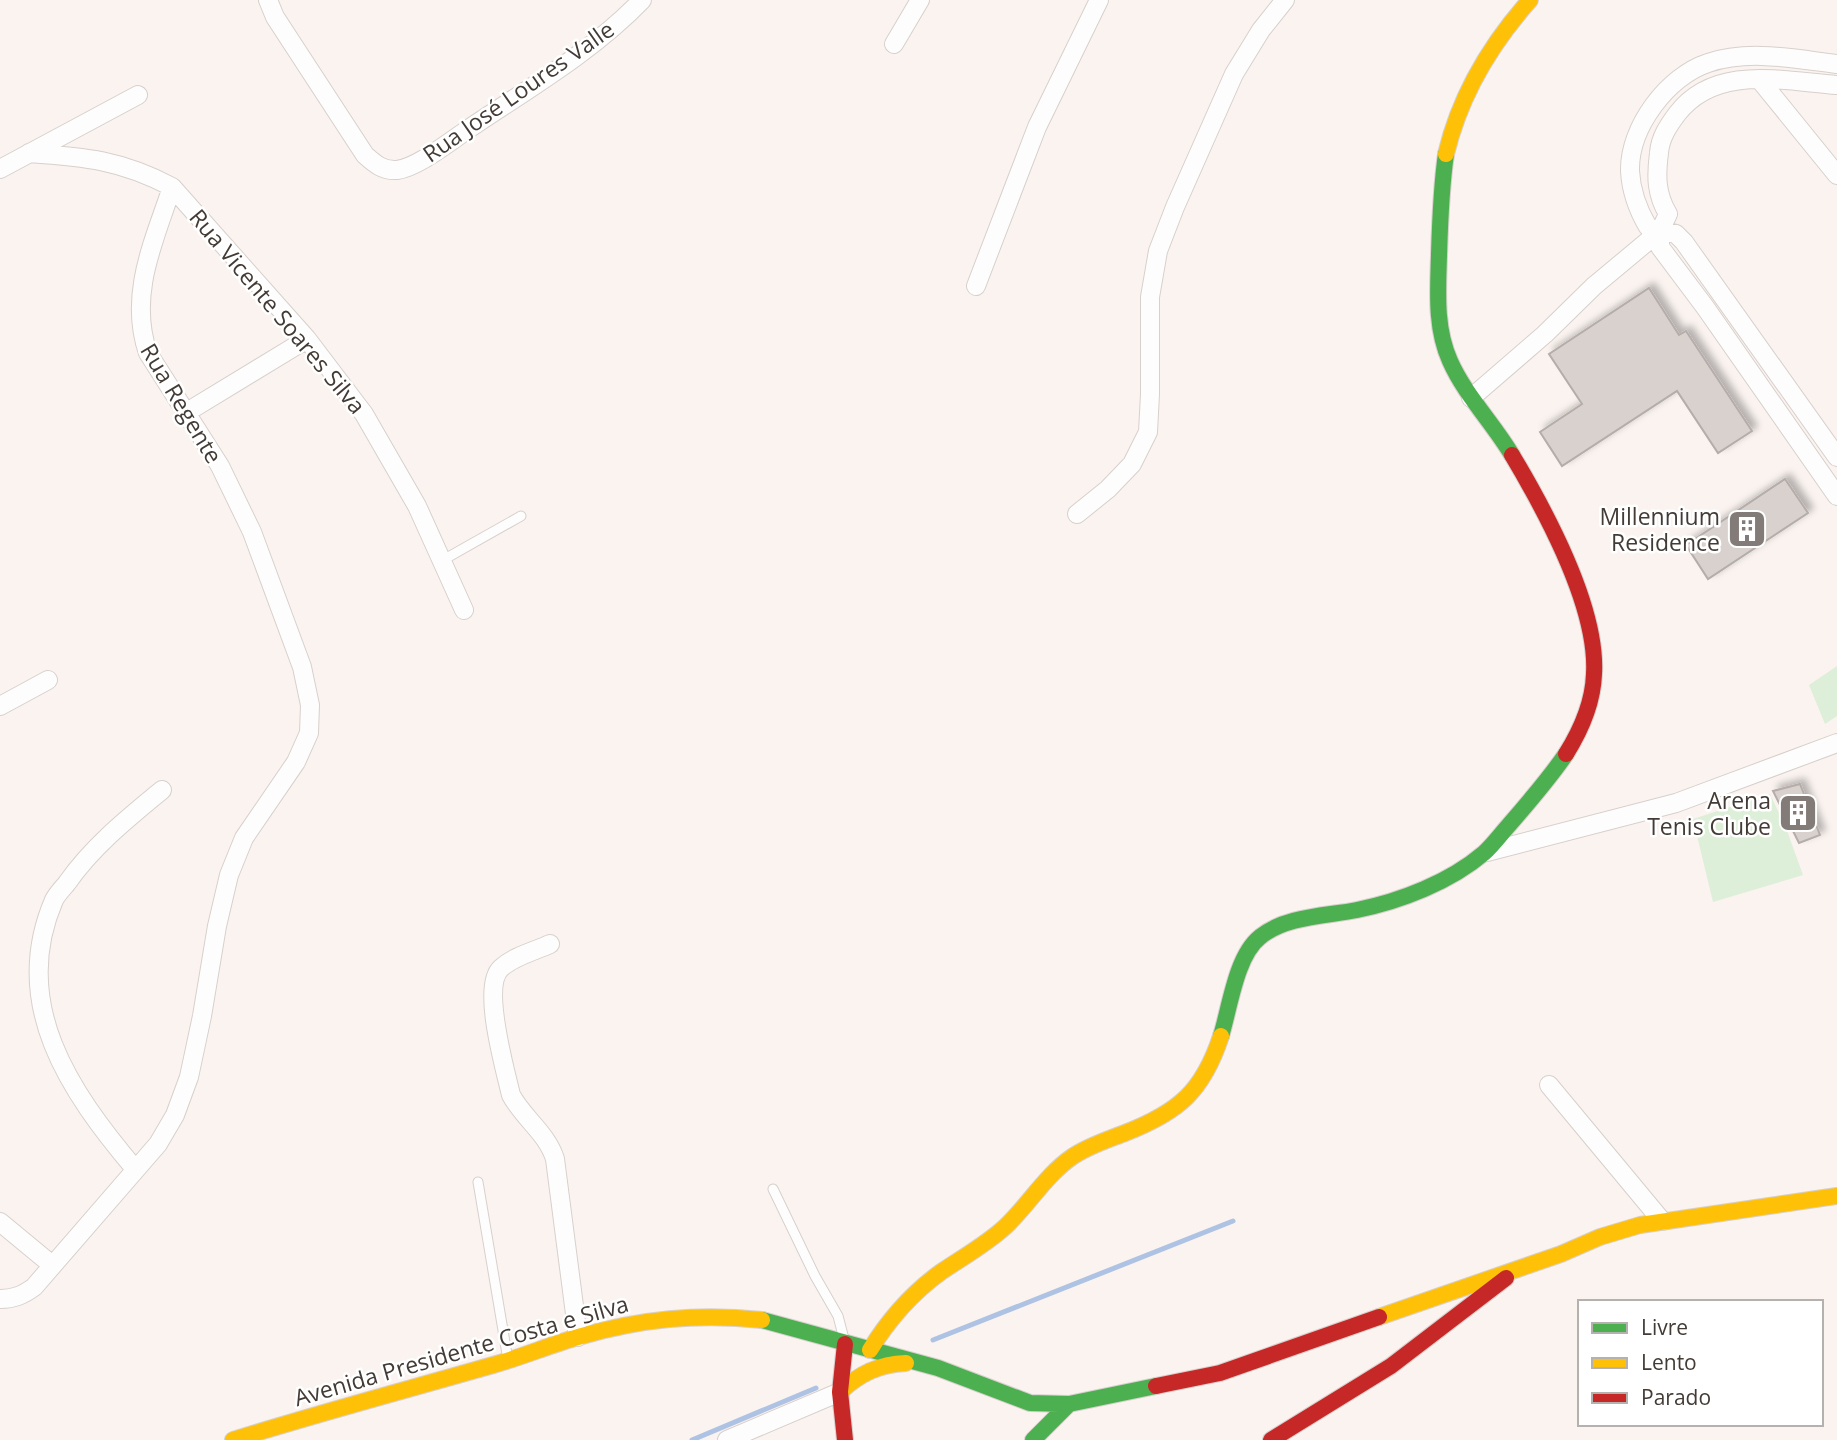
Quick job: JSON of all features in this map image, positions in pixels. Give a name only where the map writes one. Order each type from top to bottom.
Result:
[{"type":"street","name":"Rua José Loures Valle","points":[[268,0],[275,17],[365,155],[384,169],[397,170],[438,149],[568,61],[603,36],[642,0]]},
{"type":"street","points":[[894,44],[920,0]]},
{"type":"street","points":[[976,286],[1037,127],[1099,0]]},
{"type":"street","points":[[1077,514],[1108,489],[1132,464],[1148,432],[1150,298],[1158,251],[1234,74],[1261,30],[1284,0]]},
{"type":"street","points":[[1484,853],[1535,797],[1583,723],[1593,694],[1594,658],[1585,614],[1561,549],[1508,449],[1471,398],[1448,358],[1439,317],[1440,204],[1450,141],[1465,97],[1492,49],[1530,0]]},
{"type":"street","points":[[1837,64],[1761,55],[1709,62],[1689,72],[1668,89],[1648,114],[1636,139],[1631,158],[1632,186],[1648,227],[1675,234],[1684,242],[1837,457]]},
{"type":"street","points":[[1471,398],[1545,334],[1594,286],[1660,231],[1668,214],[1661,202],[1656,180],[1659,146],[1667,127],[1684,104],[1717,84],[1740,79],[1837,85]]},
{"type":"street","points":[[1759,79],[1837,175]]},
{"type":"street","points":[[0,169],[138,95]]},
{"type":"street","name":"Rua Vicente Soares Silva","points":[[29,153],[115,162],[144,172],[173,187],[307,339],[364,414],[417,506],[464,610]]},
{"type":"street","name":"Rua Regente","points":[[0,1299],[24,1295],[34,1287],[158,1144],[175,1115],[189,1077],[229,875],[244,838],[296,762],[309,733],[310,705],[302,667],[252,533],[236,495],[148,352],[141,333],[139,306],[146,264],[173,187]]},
{"type":"street","points":[[1660,231],[1660,247],[1706,307],[1837,496]]},
{"type":"street","points":[[187,412],[307,339]]},
{"type":"street","points":[[0,706],[48,680]]},
{"type":"street","points":[[870,1350],[881,1331],[913,1295],[933,1278],[982,1247],[1008,1224],[1049,1176],[1066,1161],[1084,1150],[1174,1109],[1193,1094],[1208,1069],[1246,956],[1265,933],[1285,925],[1389,902],[1432,884],[1484,853],[1676,803],[1837,743]]},
{"type":"street","points":[[135,1169],[93,1118],[69,1080],[47,1034],[38,993],[41,946],[55,899],[82,862],[121,824],[162,790]]},
{"type":"street","points":[[550,944],[502,967],[493,984],[493,1000],[511,1095],[518,1109],[548,1143],[555,1159],[578,1336]]},
{"type":"street","points":[[1549,1085],[1662,1221]]},
{"type":"street","name":"Avenida Presidente Costa e Silva","points":[[233,1440],[509,1361],[578,1336],[657,1319],[722,1316],[768,1321],[938,1368],[1030,1403],[1069,1404],[1220,1373],[1408,1321],[1519,1267],[1640,1225],[1837,1196]]},
{"type":"street","points":[[0,1222],[52,1265]]},
{"type":"street","points":[[1271,1440],[1400,1359],[1483,1298],[1519,1267]]},
{"type":"street","points":[[1400,1359],[1406,1349],[1408,1321]]},
{"type":"street","points":[[845,1344],[840,1392],[845,1440]]},
{"type":"street","points":[[727,1440],[840,1392],[852,1380],[875,1368],[900,1362],[918,1363]]},
{"type":"street","points":[[1030,1403],[1036,1422],[1032,1440]]},
{"type":"street","points":[[1032,1440],[1069,1404]]},
{"type":"lane","points":[[443,560],[521,516]]},
{"type":"lane","points":[[478,1182],[509,1361]]},
{"type":"lane","points":[[773,1189],[811,1269],[838,1316],[845,1344]]},
{"type":"green space","points":[[1837,666],[1837,716],[1825,724],[1809,685]]},
{"type":"green space","points":[[1770,794],[1803,875],[1713,902],[1693,819]]},
{"type":"building","points":[[1649,288],[1679,335],[1686,331],[1752,431],[1718,453],[1677,391],[1562,466],[1540,432],[1582,404],[1549,354]]},
{"type":"building","name":"Millennium Residence","points":[[1785,479],[1808,513],[1708,579],[1686,545]]},
{"type":"building","name":"Arena Tenis Clube","points":[[1800,784],[1820,835],[1799,843],[1773,791]]},
{"type":"waterway","points":[[933,1340],[1233,1221]]},
{"type":"waterway","points":[[692,1440],[816,1388]]},
{"type":"traffic: fast","points":[[1446,154],[1438,282],[1442,336],[1456,373],[1512,455]]},
{"type":"traffic: fast","points":[[1221,1036],[1239,969],[1245,956],[1260,937],[1294,921],[1391,901],[1456,873],[1491,847],[1566,754]]},
{"type":"traffic: fast","points":[[762,1320],[938,1368],[1030,1403],[1069,1404],[1156,1386]]},
{"type":"traffic: fast","points":[[1033,1440],[1069,1404]]},
{"type":"traffic: slow","points":[[1446,154],[1459,111],[1478,72],[1502,35],[1530,0]]},
{"type":"traffic: slow","points":[[870,1350],[893,1317],[911,1298],[930,1280],[999,1233],[1063,1164],[1084,1150],[1144,1125],[1174,1108],[1197,1085],[1221,1036]]},
{"type":"traffic: slow","points":[[1379,1317],[1640,1225],[1837,1196]]},
{"type":"traffic: slow","points":[[233,1440],[504,1362],[601,1331],[669,1319],[715,1317],[762,1320]]},
{"type":"traffic: slow","points":[[840,1392],[870,1371],[887,1365],[906,1363]]},
{"type":"traffic: jam","points":[[1512,455],[1554,532],[1579,590],[1588,620],[1593,648],[1594,674],[1591,695],[1581,726],[1566,754]]},
{"type":"traffic: jam","points":[[1271,1440],[1391,1366],[1506,1278]]},
{"type":"traffic: jam","points":[[1156,1386],[1220,1373],[1379,1317]]},
{"type":"traffic: jam","points":[[845,1344],[840,1392],[845,1440]]},
{"type":"place","name":"Millennium Residence","points":[[1747,529]]},
{"type":"place","name":"Arena Tenis Clube","points":[[1798,813]]}]
